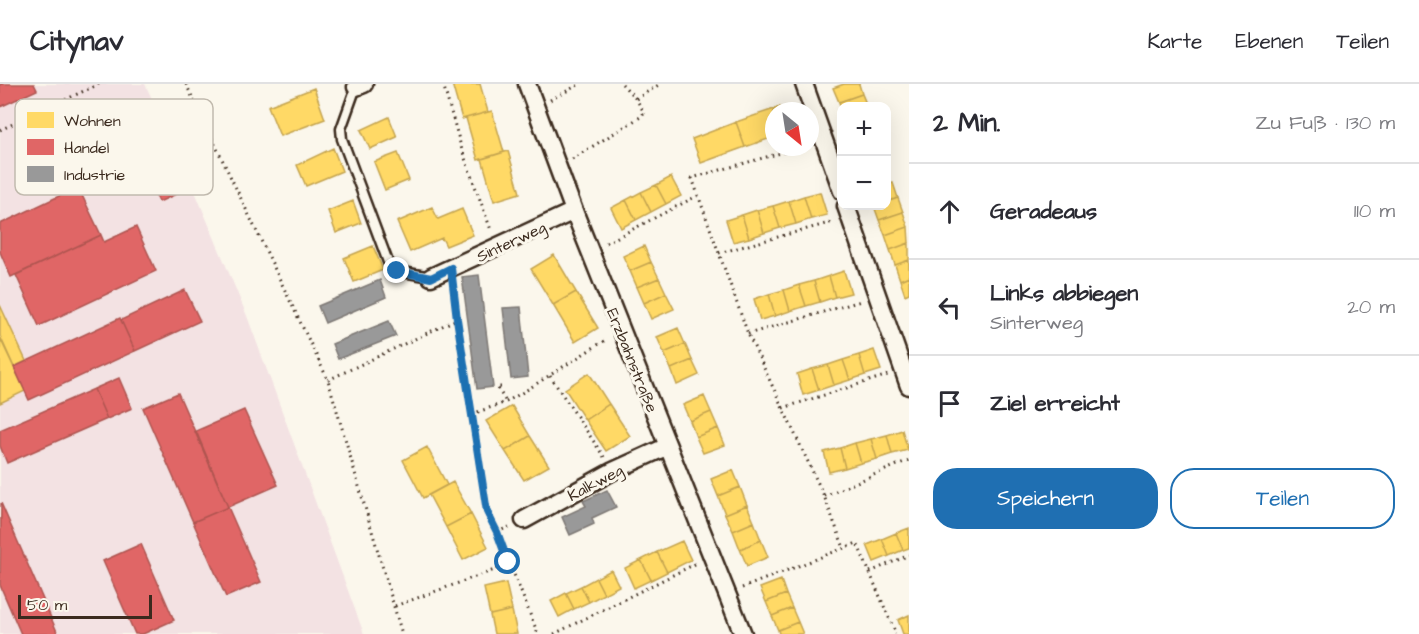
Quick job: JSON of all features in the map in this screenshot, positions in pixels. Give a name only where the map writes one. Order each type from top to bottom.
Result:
[{"type":"street","name":"Erzbahnstraße","points":[[527,84],[574,211],[743,634]]},
{"type":"street","points":[[804,84],[837,177]]},
{"type":"street","name":"Sinterweg","points":[[431,278],[574,211]]},
{"type":"street","points":[[848,211],[906,378]]},
{"type":"street","name":"Kalkweg","points":[[524,520],[613,471],[668,447]]},
{"type":"lane","name":"Sinterweg","points":[[357,85],[341,129],[342,139],[388,262],[397,271],[431,278]]},
{"type":"path","points":[[67,99],[99,84]]},
{"type":"path","points":[[186,84],[193,99]]},
{"type":"path","points":[[443,84],[462,150],[498,247]]},
{"type":"path","points":[[535,108],[580,84]]},
{"type":"path","points":[[558,168],[642,116],[644,112],[636,99],[622,84]]},
{"type":"path","points":[[636,99],[660,84]]},
{"type":"path","points":[[0,130],[15,123]]},
{"type":"path","points":[[213,140],[328,380],[402,634]]},
{"type":"path","points":[[770,156],[692,178],[748,334],[824,496],[844,548]]},
{"type":"path","points":[[590,251],[697,196]]},
{"type":"path","points":[[719,253],[848,211]]},
{"type":"path","points":[[451,268],[487,512],[538,634]]},
{"type":"path","points":[[748,334],[878,296]]},
{"type":"path","points":[[328,380],[457,319]]},
{"type":"path","points":[[472,414],[506,402],[621,330]]},
{"type":"path","points":[[549,376],[613,471]]},
{"type":"path","points":[[783,408],[906,378]]},
{"type":"path","points":[[501,387],[497,387],[506,402]]},
{"type":"path","points":[[824,496],[909,460]]},
{"type":"path","points":[[727,594],[857,543],[896,634]]},
{"type":"path","points":[[870,572],[909,555]]},
{"type":"path","points":[[554,634],[712,556]]},
{"type":"path","points":[[395,606],[500,568],[508,562]]},
{"type":"shaded area","points":[[0,84],[145,84],[152,99],[15,99],[15,195],[196,195],[247,316],[364,634],[0,634]]},
{"type":"building: Wohnen","points":[[452,84],[480,84],[488,112],[462,119]]},
{"type":"building: Wohnen","points":[[844,84],[859,84],[862,94],[839,102],[833,88]]},
{"type":"building: Wohnen","points":[[314,88],[325,119],[280,136],[268,106]]},
{"type":"building: Wohnen","points":[[862,94],[865,102],[839,102]]},
{"type":"building: Wohnen","points":[[492,111],[504,152],[478,160],[466,118]]},
{"type":"building: Wohnen","points":[[765,112],[765,140],[745,147],[736,122]]},
{"type":"building: Wohnen","points":[[389,117],[397,137],[370,149],[361,130]]},
{"type":"building: Wohnen","points":[[736,122],[745,147],[701,163],[692,139]]},
{"type":"building: Wohnen","points":[[333,148],[342,171],[306,186],[297,165]]},
{"type":"building: Wohnen","points":[[508,151],[520,193],[494,201],[482,159]]},
{"type":"building: Wohnen","points":[[398,153],[409,180],[385,190],[374,162]]},
{"type":"building: Wohnen","points":[[671,177],[681,196],[666,204],[656,185]]},
{"type":"building: Wohnen","points":[[893,183],[898,198],[891,200],[891,184]]},
{"type":"building: Wohnen","points":[[656,185],[666,204],[651,212],[641,192]]},
{"type":"building: Wohnen","points":[[641,192],[651,212],[636,220],[626,200]]},
{"type":"building: Wohnen","points":[[820,192],[827,215],[811,219],[804,196]]},
{"type":"building: Wohnen","points":[[804,196],[811,219],[796,224],[789,201]]},
{"type":"building: Wohnen","points":[[898,198],[903,212],[879,220],[875,210],[891,210],[891,200]]},
{"type":"building: Wohnen","points":[[626,200],[636,220],[621,228],[611,208]]},
{"type":"building: Wohnen","points":[[353,201],[361,223],[336,233],[328,211]]},
{"type":"building: Wohnen","points":[[789,201],[796,224],[780,228],[773,206]]},
{"type":"building: Wohnen","points":[[773,206],[780,228],[764,233],[757,210]]},
{"type":"building: Wohnen","points":[[432,207],[438,219],[462,209],[473,235],[446,246],[442,238],[410,252],[397,222]]},
{"type":"building: Wohnen","points":[[757,210],[764,233],[749,238],[742,215]]},
{"type":"building: Wohnen","points":[[903,212],[908,227],[885,235],[879,220]]},
{"type":"building: Wohnen","points":[[742,215],[749,238],[733,242],[726,220]]},
{"type":"building: Wohnen","points":[[908,227],[909,243],[890,250],[885,235]]},
{"type":"building: Wohnen","points":[[909,243],[909,260],[895,265],[890,250]]},
{"type":"building: Wohnen","points":[[373,246],[383,270],[354,282],[344,258]]},
{"type":"building: Wohnen","points":[[644,246],[651,262],[630,271],[623,256]]},
{"type":"building: Wohnen","points":[[554,255],[576,292],[553,305],[531,269]]},
{"type":"building: Wohnen","points":[[909,260],[909,276],[900,280],[895,265]]},
{"type":"building: Wohnen","points":[[651,262],[659,278],[637,287],[630,271]]},
{"type":"building: Wohnen","points":[[844,271],[851,293],[835,297],[829,276]]},
{"type":"building: Wohnen","points":[[829,276],[835,297],[820,302],[814,281]]},
{"type":"building: Wohnen","points":[[909,276],[909,293],[905,295],[900,280]]},
{"type":"building: Wohnen","points":[[659,278],[666,293],[644,303],[637,287]]},
{"type":"building: Wohnen","points":[[814,281],[820,302],[806,306],[799,285]]},
{"type":"building: Wohnen","points":[[799,285],[806,306],[790,311],[784,290]]},
{"type":"building: Wohnen","points":[[784,290],[790,311],[775,316],[769,294]]},
{"type":"building: Wohnen","points":[[576,292],[598,328],[575,342],[553,305]]},
{"type":"building: Wohnen","points":[[666,293],[674,309],[651,319],[644,303]]},
{"type":"building: Wohnen","points":[[769,294],[775,316],[760,320],[754,299]]},
{"type":"building: Wohnen","points":[[0,305],[26,361],[14,367],[0,336]]},
{"type":"building: Wohnen","points":[[678,328],[685,344],[664,353],[657,337]]},
{"type":"building: Wohnen","points":[[0,338],[25,391],[0,403]]},
{"type":"building: Wohnen","points":[[685,344],[692,360],[671,369],[664,353]]},
{"type":"building: Wohnen","points":[[874,350],[881,370],[865,375],[859,355]]},
{"type":"building: Wohnen","points":[[859,355],[865,375],[850,380],[843,360]]},
{"type":"building: Wohnen","points":[[692,360],[699,375],[677,385],[671,369]]},
{"type":"building: Wohnen","points":[[843,360],[850,380],[834,385],[828,365]]},
{"type":"building: Wohnen","points":[[828,365],[834,385],[819,390],[812,369]]},
{"type":"building: Wohnen","points":[[812,369],[819,390],[803,395],[797,374]]},
{"type":"building: Wohnen","points":[[589,373],[609,404],[585,420],[565,389]]},
{"type":"building: Wohnen","points":[[704,396],[711,412],[690,421],[683,405]]},
{"type":"building: Wohnen","points":[[609,404],[630,436],[606,451],[585,420]]},
{"type":"building: Wohnen","points":[[512,406],[530,436],[505,451],[486,421]]},
{"type":"building: Wohnen","points":[[711,412],[718,428],[696,437],[690,421]]},
{"type":"building: Wohnen","points":[[718,428],[725,445],[703,453],[696,437]]},
{"type":"building: Wohnen","points":[[902,430],[908,450],[892,454],[887,435]]},
{"type":"building: Wohnen","points":[[887,435],[892,454],[877,459],[871,439]]},
{"type":"building: Wohnen","points":[[530,436],[549,466],[524,480],[505,451]]},
{"type":"building: Wohnen","points":[[871,439],[877,459],[861,463],[855,443]]},
{"type":"building: Wohnen","points":[[855,443],[861,463],[845,468],[840,448]]},
{"type":"building: Wohnen","points":[[427,447],[447,485],[423,498],[403,460]]},
{"type":"building: Wohnen","points":[[840,448],[845,468],[829,472],[824,452]]},
{"type":"building: Wohnen","points":[[733,470],[740,487],[718,496],[711,479]]},
{"type":"building: Wohnen","points":[[453,482],[471,514],[446,527],[429,495]]},
{"type":"building: Wohnen","points":[[740,487],[747,505],[725,514],[718,496]]},
{"type":"building: Wohnen","points":[[747,505],[754,522],[733,531],[725,514]]},
{"type":"building: Wohnen","points":[[471,514],[488,547],[463,560],[446,527]]},
{"type":"building: Wohnen","points":[[754,522],[761,540],[740,549],[733,531]]},
{"type":"building: Wohnen","points":[[909,528],[909,548],[903,550],[896,533]]},
{"type":"building: Wohnen","points":[[896,533],[903,550],[889,556],[882,539]]},
{"type":"building: Wohnen","points":[[882,539],[889,556],[874,562],[867,545]]},
{"type":"building: Wohnen","points":[[761,540],[768,557],[747,566],[740,549]]},
{"type":"building: Wohnen","points":[[682,541],[691,560],[667,572],[657,552]]},
{"type":"building: Wohnen","points":[[657,552],[667,572],[651,580],[641,560]]},
{"type":"building: Wohnen","points":[[641,560],[651,580],[634,588],[625,568]]},
{"type":"building: Wohnen","points":[[611,570],[619,586],[604,594],[596,578]]},
{"type":"building: Wohnen","points":[[596,578],[604,594],[589,602],[581,586]]},
{"type":"building: Wohnen","points":[[781,580],[786,594],[766,602],[760,588]]},
{"type":"building: Wohnen","points":[[506,583],[512,610],[490,615],[484,588]]},
{"type":"building: Wohnen","points":[[581,586],[589,602],[574,609],[566,593]]},
{"type":"building: Wohnen","points":[[566,593],[574,609],[559,617],[551,601]]},
{"type":"building: Wohnen","points":[[786,594],[792,608],[772,616],[766,602]]},
{"type":"building: Wohnen","points":[[792,608],[798,622],[778,630],[772,616]]},
{"type":"building: Wohnen","points":[[512,610],[517,634],[494,634],[490,615]]},
{"type":"building: Wohnen","points":[[909,615],[909,634],[903,634],[898,620]]},
{"type":"building: Wohnen","points":[[798,622],[803,634],[779,634],[778,630]]},
{"type":"building: Handel","points":[[0,84],[34,84],[37,90],[0,107]]},
{"type":"building: Handel","points":[[61,195],[82,195],[101,235],[11,277],[0,252],[0,224]]},
{"type":"building: Handel","points":[[156,195],[174,195],[159,202]]},
{"type":"building: Handel","points":[[136,227],[156,271],[39,326],[16,275],[101,235],[104,242]]},
{"type":"building: Handel","points":[[185,290],[200,321],[135,351],[121,320]]},
{"type":"building: Handel","points":[[120,318],[135,351],[29,400],[14,367]]},
{"type":"building: Handel","points":[[119,378],[132,408],[107,419],[94,389]]},
{"type":"building: Handel","points":[[94,389],[107,419],[7,463],[0,446],[0,430]]},
{"type":"building: Handel","points":[[178,393],[228,507],[193,522],[143,408]]},
{"type":"building: Handel","points":[[244,410],[278,485],[228,507],[196,431]]},
{"type":"building: Handel","points":[[1,503],[58,634],[21,634],[0,585]]},
{"type":"building: Handel","points":[[228,507],[261,582],[226,597],[193,522]]},
{"type":"building: Handel","points":[[141,544],[174,620],[143,634],[135,634],[103,561]]},
{"type":"building: Industrie","points":[[479,275],[493,387],[477,389],[462,277]]},
{"type":"building: Industrie","points":[[380,280],[386,297],[325,323],[318,306]]},
{"type":"building: Industrie","points":[[521,307],[528,377],[511,379],[503,308]]},
{"type":"building: Industrie","points":[[389,321],[396,336],[338,359],[332,344]]},
{"type":"building: Industrie","points":[[607,490],[616,507],[592,518],[594,524],[570,535],[562,517],[586,506],[583,501]]},
{"type":"route","points":[[397,271],[431,278],[451,268],[487,512],[508,562]]}]
